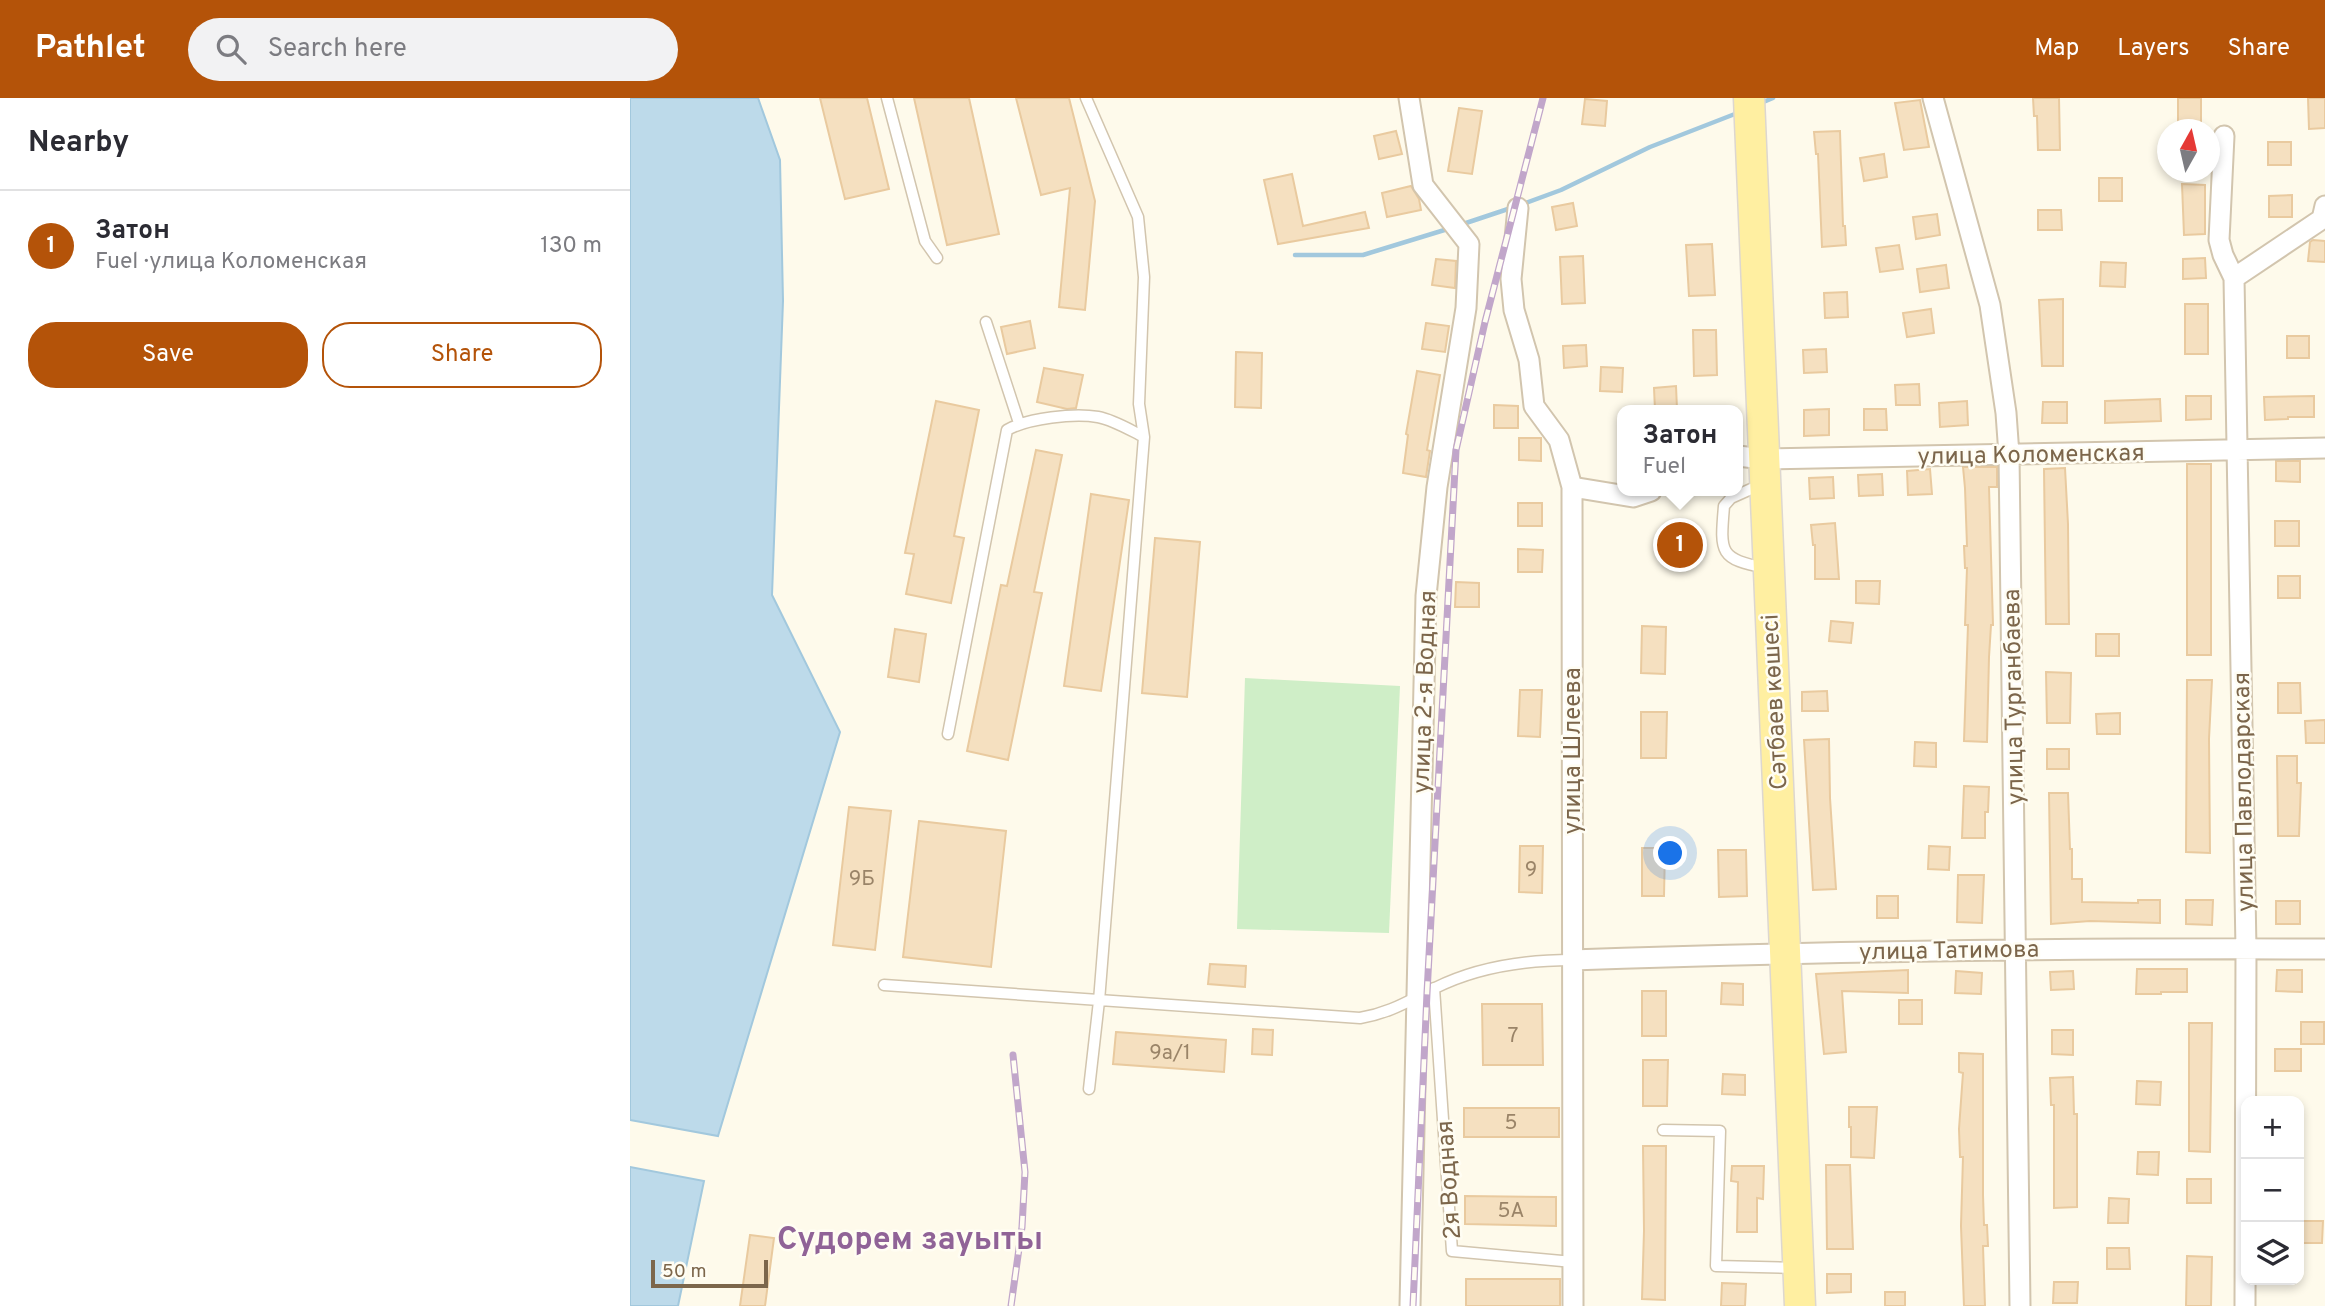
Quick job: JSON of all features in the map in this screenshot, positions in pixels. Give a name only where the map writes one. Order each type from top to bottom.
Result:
[{"type":"main road","name":"Сәтбаев көшесі","points":[[1749,108],[1755,466],[1768,568],[1800,1306]]},
{"type":"street","name":"улица 2-я Водная","points":[[1409,98],[1423,185],[1469,244],[1466,308],[1437,487],[1426,596],[1410,1306]]},
{"type":"street","name":"улица Турганбаева","points":[[1933,98],[1990,305],[2006,413],[2009,455],[2020,1306]]},
{"type":"street","name":"улица Павлодарская","points":[[2224,136],[2219,240],[2234,278],[2238,449],[2246,949],[2245,1306]]},
{"type":"street","name":"улица Шлеева","points":[[1518,208],[1511,279],[1514,310],[1529,360],[1534,406],[1559,440],[1572,487],[1573,1306]]},
{"type":"street","points":[[2234,278],[2324,215]]},
{"type":"street","name":"улица Коломенская","points":[[1755,466],[2009,455],[2325,447]]},
{"type":"street","points":[[1572,487],[1617,494]]},
{"type":"street","name":"улица Татимова","points":[[1572,960],[1785,952],[2325,949]]},
{"type":"lane","points":[[887,98],[925,241],[937,258]]},
{"type":"lane","points":[[1086,98],[1138,217],[1144,277],[1139,404],[1144,437],[1099,1001],[1089,1089]]},
{"type":"lane","points":[[986,322],[1019,423]]},
{"type":"lane","points":[[947,734],[1007,430],[1019,423],[1046,418],[1098,417],[1144,437]]},
{"type":"lane","points":[[1743,482],[1755,466]]},
{"type":"lane","points":[[1732,496],[1724,506],[1725,552],[1730,559],[1768,568]]},
{"type":"lane","points":[[884,985],[1360,1018],[1383,1014],[1434,988],[1476,973],[1532,960],[1572,960]]},
{"type":"lane","name":"2я Водная","points":[[1434,988],[1452,1251],[1573,1262]]},
{"type":"lane","points":[[1663,1130],[1720,1132],[1716,1266],[1800,1268]]},
{"type":"green space","points":[[1245,678],[1400,686],[1389,933],[1237,929]]},
{"type":"water","points":[[630,98],[758,98],[780,160],[783,301],[772,595],[840,732],[718,1136],[630,1120]]},
{"type":"water","points":[[630,1167],[704,1181],[678,1306],[630,1306]]},
{"type":"building","points":[[820,98],[867,98],[889,189],[845,199]]},
{"type":"building","points":[[914,98],[969,98],[999,234],[947,245]]},
{"type":"building","points":[[1016,98],[1069,98],[1095,201],[1085,310],[1059,307],[1070,188],[1041,195]]},
{"type":"building","points":[[2033,98],[2059,98],[2060,150],[2038,150],[2037,116],[2034,116]]},
{"type":"building","points":[[2178,98],[2201,98],[2201,119],[2178,119]]},
{"type":"building","points":[[2308,98],[2325,98],[2325,128],[2309,129]]},
{"type":"building","points":[[1585,99],[1607,101],[1605,126],[1582,124]]},
{"type":"building","points":[[1920,100],[1929,147],[1904,150],[1895,103]]},
{"type":"building","points":[[1459,108],[1482,111],[1472,174],[1448,171]]},
{"type":"building","points":[[1396,131],[1402,154],[1379,159],[1374,136]]},
{"type":"building","points":[[1840,131],[1846,245],[1822,247],[1818,154],[1814,132]]},
{"type":"building","points":[[2268,142],[2291,142],[2291,165],[2268,165]]},
{"type":"building","points":[[1884,154],[1887,177],[1864,181],[1860,158]]},
{"type":"building","points":[[1292,174],[1303,226],[1365,212],[1369,228],[1278,244],[1264,180]]},
{"type":"building","points":[[2099,178],[2122,178],[2122,201],[2099,201]]},
{"type":"building","points":[[2182,184],[2205,185],[2205,234],[2184,235]]},
{"type":"building","points":[[1411,186],[1419,199],[1421,210],[1387,217],[1382,193]]},
{"type":"building","points":[[2292,195],[2292,217],[2269,217],[2269,196]]},
{"type":"building","points":[[1573,203],[1577,226],[1556,230],[1552,207]]},
{"type":"building","points":[[2038,210],[2061,210],[2062,230],[2038,230]]},
{"type":"building","points":[[1937,214],[1940,235],[1916,239],[1913,217]]},
{"type":"building","points":[[2325,241],[2325,262],[2308,261],[2310,242]]},
{"type":"building","points":[[1712,244],[1715,295],[1689,296],[1686,245]]},
{"type":"building","points":[[1899,245],[1903,269],[1880,272],[1876,248]]},
{"type":"building","points":[[1583,256],[1585,303],[1562,304],[1560,257]]},
{"type":"building","points":[[2205,258],[2206,278],[2183,279],[2183,259]]},
{"type":"building","points":[[1436,259],[1456,261],[1455,288],[1432,285]]},
{"type":"building","points":[[2101,262],[2126,263],[2125,287],[2100,286]]},
{"type":"building","points":[[1946,265],[1949,288],[1920,292],[1917,269]]},
{"type":"building","points":[[1847,292],[1848,317],[1825,318],[1824,293]]},
{"type":"building","points":[[2063,299],[2063,366],[2042,366],[2039,300]]},
{"type":"building","points":[[2185,304],[2208,304],[2208,354],[2185,354]]},
{"type":"building","points":[[1931,309],[1934,333],[1907,337],[1903,313]]},
{"type":"building","points":[[1030,321],[1035,348],[1007,354],[1001,327]]},
{"type":"building","points":[[1426,323],[1449,326],[1445,352],[1422,349]]},
{"type":"building","points":[[1693,330],[1716,330],[1717,375],[1694,376]]},
{"type":"building","points":[[2287,336],[2309,336],[2309,358],[2287,358]]},
{"type":"building","points":[[1586,345],[1587,366],[1564,368],[1563,346]]},
{"type":"building","points":[[1826,349],[1827,372],[1804,373],[1803,350]]},
{"type":"building","points":[[1236,352],[1262,353],[1261,408],[1235,407]]},
{"type":"building","points":[[1601,367],[1623,368],[1622,392],[1600,391]]},
{"type":"building","points":[[1044,368],[1083,375],[1076,408],[1067,409],[1037,402]]},
{"type":"building","points":[[1417,371],[1440,375],[1427,450],[1430,451],[1426,477],[1403,473],[1406,434]]},
{"type":"building","points":[[1919,384],[1920,405],[1896,405],[1895,385]]},
{"type":"building","points":[[1676,386],[1677,405],[1655,405],[1654,388]]},
{"type":"building","points":[[2186,396],[2211,396],[2211,419],[2186,420]]},
{"type":"building","points":[[2314,396],[2314,417],[2265,420],[2264,397]]},
{"type":"building","points":[[2160,399],[2161,421],[2105,423],[2105,401]]},
{"type":"building","points":[[936,401],[979,410],[954,536],[964,538],[951,603],[906,594],[914,554],[905,553]]},
{"type":"building","points":[[1967,401],[1968,425],[1940,427],[1939,403]]},
{"type":"building","points":[[2043,402],[2067,402],[2067,423],[2042,423]]},
{"type":"building","points":[[1494,405],[1518,406],[1518,428],[1494,428]]},
{"type":"building","points":[[1829,409],[1829,435],[1804,436],[1804,410]]},
{"type":"building","points":[[1864,409],[1886,409],[1887,430],[1864,430]]},
{"type":"building","points":[[1519,438],[1541,438],[1541,461],[1519,460]]},
{"type":"building","points":[[1036,450],[1062,455],[1034,592],[1042,593],[1008,760],[967,751],[1001,585],[1007,586]]},
{"type":"building","points":[[2276,461],[2300,461],[2300,482],[2276,481]]},
{"type":"building","points":[[2187,464],[2211,464],[2211,655],[2187,655]]},
{"type":"building","points":[[1963,467],[1997,467],[1997,487],[1989,487],[1993,625],[1989,657],[1987,742],[1964,741],[1968,625],[1965,625],[1967,568],[1964,546],[1967,546]]},
{"type":"building","points":[[2065,468],[2069,624],[2046,624],[2044,469]]},
{"type":"building","points":[[1930,469],[1932,494],[1908,495],[1907,471]]},
{"type":"building","points":[[1882,474],[1883,495],[1859,496],[1858,475]]},
{"type":"building","points":[[1833,477],[1834,498],[1810,499],[1809,478]]},
{"type":"building","points":[[1091,494],[1129,500],[1101,691],[1064,686]]},
{"type":"building","points":[[1518,503],[1542,503],[1542,526],[1518,526]]},
{"type":"building","points":[[2275,521],[2299,521],[2299,546],[2275,546]]},
{"type":"building","points":[[1835,523],[1839,579],[1815,579],[1815,545],[1811,525]]},
{"type":"building","points":[[1669,529],[1691,529],[1690,561],[1669,561]]},
{"type":"building","points":[[1155,538],[1200,542],[1187,697],[1142,693]]},
{"type":"building","points":[[1518,549],[1543,550],[1542,572],[1518,572]]},
{"type":"building","points":[[2278,576],[2300,576],[2300,598],[2278,598]]},
{"type":"building","points":[[1856,581],[1880,581],[1879,604],[1856,603]]},
{"type":"building","points":[[1456,582],[1479,583],[1479,607],[1455,607]]},
{"type":"building","points":[[1831,621],[1853,623],[1851,643],[1829,641]]},
{"type":"building","points":[[1642,626],[1666,627],[1665,674],[1641,673]]},
{"type":"building","points":[[895,629],[926,634],[919,682],[888,677]]},
{"type":"building","points":[[2096,634],[2119,634],[2119,656],[2096,656]]},
{"type":"building","points":[[2046,672],[2071,673],[2070,723],[2047,723]]},
{"type":"building","points":[[2187,680],[2212,680],[2209,739],[2210,853],[2186,852]]},
{"type":"building","points":[[2278,683],[2300,683],[2301,713],[2278,713]]},
{"type":"building","points":[[1520,690],[1542,690],[1540,737],[1518,736]]},
{"type":"building","points":[[1827,691],[1828,711],[1802,711],[1802,692]]},
{"type":"building","points":[[1641,712],[1667,712],[1666,758],[1641,758]]},
{"type":"building","points":[[2120,713],[2120,734],[2097,734],[2096,714]]},
{"type":"building","points":[[2325,720],[2325,743],[2306,743],[2305,721]]},
{"type":"building","points":[[1829,739],[1836,889],[1813,890],[1804,740]]},
{"type":"building","points":[[1915,742],[1936,743],[1936,767],[1914,766]]},
{"type":"building","points":[[2047,749],[2069,749],[2069,769],[2047,769]]},
{"type":"building","points":[[2277,756],[2297,756],[2297,783],[2301,783],[2299,836],[2278,836]]},
{"type":"building","points":[[1964,786],[1989,787],[1985,838],[1962,838]]},
{"type":"building","points":[[2049,793],[2068,793],[2072,879],[2082,879],[2082,902],[2138,903],[2138,900],[2160,900],[2160,923],[2090,921],[2051,924]]},
{"type":"building","points":[[849,807],[891,811],[875,950],[833,945]]},
{"type":"building","points":[[919,821],[1006,831],[991,967],[903,957]]},
{"type":"building","points":[[1520,846],[1543,846],[1542,893],[1519,892]]},
{"type":"building","points":[[1929,846],[1950,847],[1949,870],[1928,869]]},
{"type":"building","points":[[1642,848],[1665,848],[1664,896],[1642,896]]},
{"type":"building","points":[[1718,850],[1746,850],[1747,896],[1719,897]]},
{"type":"building","points":[[1958,875],[1984,875],[1982,923],[1957,922]]},
{"type":"building","points":[[1877,896],[1898,896],[1898,918],[1877,918]]},
{"type":"building","points":[[2186,900],[2213,900],[2212,925],[2186,924]]},
{"type":"building","points":[[2276,901],[2300,901],[2300,924],[2276,924]]},
{"type":"building","points":[[1210,964],[1246,966],[1245,987],[1208,984]]},
{"type":"building","points":[[2137,969],[2187,969],[2187,992],[2136,994]]},
{"type":"building","points":[[1908,970],[1908,993],[1842,991],[1846,1052],[1824,1054],[1816,974]]},
{"type":"building","points":[[2277,970],[2302,970],[2302,992],[2276,991]]},
{"type":"building","points":[[1956,971],[1982,973],[1981,994],[1955,993]]},
{"type":"building","points":[[2073,971],[2074,989],[2051,990],[2050,972]]},
{"type":"building","points":[[1722,983],[1743,984],[1743,1005],[1721,1004]]},
{"type":"building","points":[[1642,991],[1666,991],[1666,1036],[1642,1036]]},
{"type":"building","points":[[1899,1000],[1922,1000],[1922,1024],[1899,1024]]},
{"type":"building","points":[[1482,1004],[1542,1004],[1543,1065],[1483,1065]]},
{"type":"building","points":[[2301,1022],[2324,1022],[2324,1044],[2301,1044]]},
{"type":"building","points":[[2189,1023],[2212,1023],[2210,1152],[2189,1151]]},
{"type":"building","points":[[1253,1029],[1273,1030],[1272,1055],[1252,1054]]},
{"type":"building","points":[[2052,1030],[2073,1030],[2073,1055],[2052,1054]]},
{"type":"building","points":[[1116,1032],[1226,1040],[1224,1072],[1113,1064]]},
{"type":"building","points":[[2275,1049],[2301,1049],[2301,1071],[2275,1071]]},
{"type":"building","points":[[1959,1053],[1983,1054],[1983,1195],[1988,1246],[1983,1246],[1985,1306],[1964,1306],[1961,1226],[1963,1157],[1960,1157],[1959,1129],[1963,1073],[1959,1072]]},
{"type":"building","points":[[1643,1060],[1668,1060],[1667,1106],[1643,1106]]},
{"type":"building","points":[[1723,1074],[1745,1075],[1745,1095],[1722,1094]]},
{"type":"building","points":[[2073,1077],[2074,1114],[2077,1114],[2077,1207],[2054,1208],[2054,1105],[2051,1105],[2050,1078]]},
{"type":"building","points":[[2137,1081],[2161,1082],[2160,1105],[2136,1104]]},
{"type":"building","points":[[1849,1107],[1877,1107],[1874,1158],[1851,1157]]},
{"type":"building","points":[[1464,1108],[1559,1108],[1559,1137],[1464,1137]]},
{"type":"building","points":[[1643,1146],[1666,1146],[1665,1300],[1642,1299]]},
{"type":"building","points":[[2138,1152],[2159,1152],[2158,1175],[2137,1174]]},
{"type":"building","points":[[1826,1165],[1850,1165],[1853,1249],[1827,1249]]},
{"type":"building","points":[[1732,1166],[1764,1166],[1763,1199],[1757,1198],[1757,1232],[1737,1232],[1738,1182],[1731,1181]]},
{"type":"building","points":[[2187,1179],[2211,1179],[2211,1203],[2187,1203]]},
{"type":"building","points":[[1465,1196],[1556,1197],[1556,1226],[1465,1224]]},
{"type":"building","points":[[2109,1198],[2129,1199],[2128,1223],[2108,1223]]},
{"type":"building","points":[[2304,1221],[2323,1221],[2322,1243],[2304,1243]]},
{"type":"building","points":[[750,1235],[774,1238],[765,1306],[740,1306]]},
{"type":"building","points":[[2107,1248],[2129,1248],[2130,1269],[2107,1269]]},
{"type":"building","points":[[2187,1256],[2212,1257],[2211,1306],[2186,1306]]},
{"type":"building","points":[[1827,1274],[1851,1274],[1851,1292],[1827,1293]]},
{"type":"building","points":[[1466,1279],[1560,1279],[1560,1306],[1466,1306]]},
{"type":"building","points":[[2054,1282],[2078,1282],[2077,1303],[2053,1303]]},
{"type":"building","points":[[1722,1283],[1746,1284],[1745,1306],[1721,1306]]},
{"type":"building","points":[[1885,1292],[1905,1292],[1905,1306],[1885,1306]]},
{"type":"waterway","points":[[1761,103],[1773,98]]},
{"type":"waterway","points":[[1523,204],[1561,190],[1650,147],[1740,112]]},
{"type":"waterway","points":[[1460,225],[1511,208]]},
{"type":"waterway","points":[[1295,255],[1363,255],[1451,228]]},
{"type":"railway","points":[[1413,1306],[1456,450],[1485,322],[1543,98]]},
{"type":"railway","points":[[1011,1306],[1022,1227],[1025,1172],[1013,1055]]},
{"type":"place","name":"Затон","points":[[1680,545]]},
{"type":"district","name":"Судорем зауыты","points":[[910,1238]]}]
